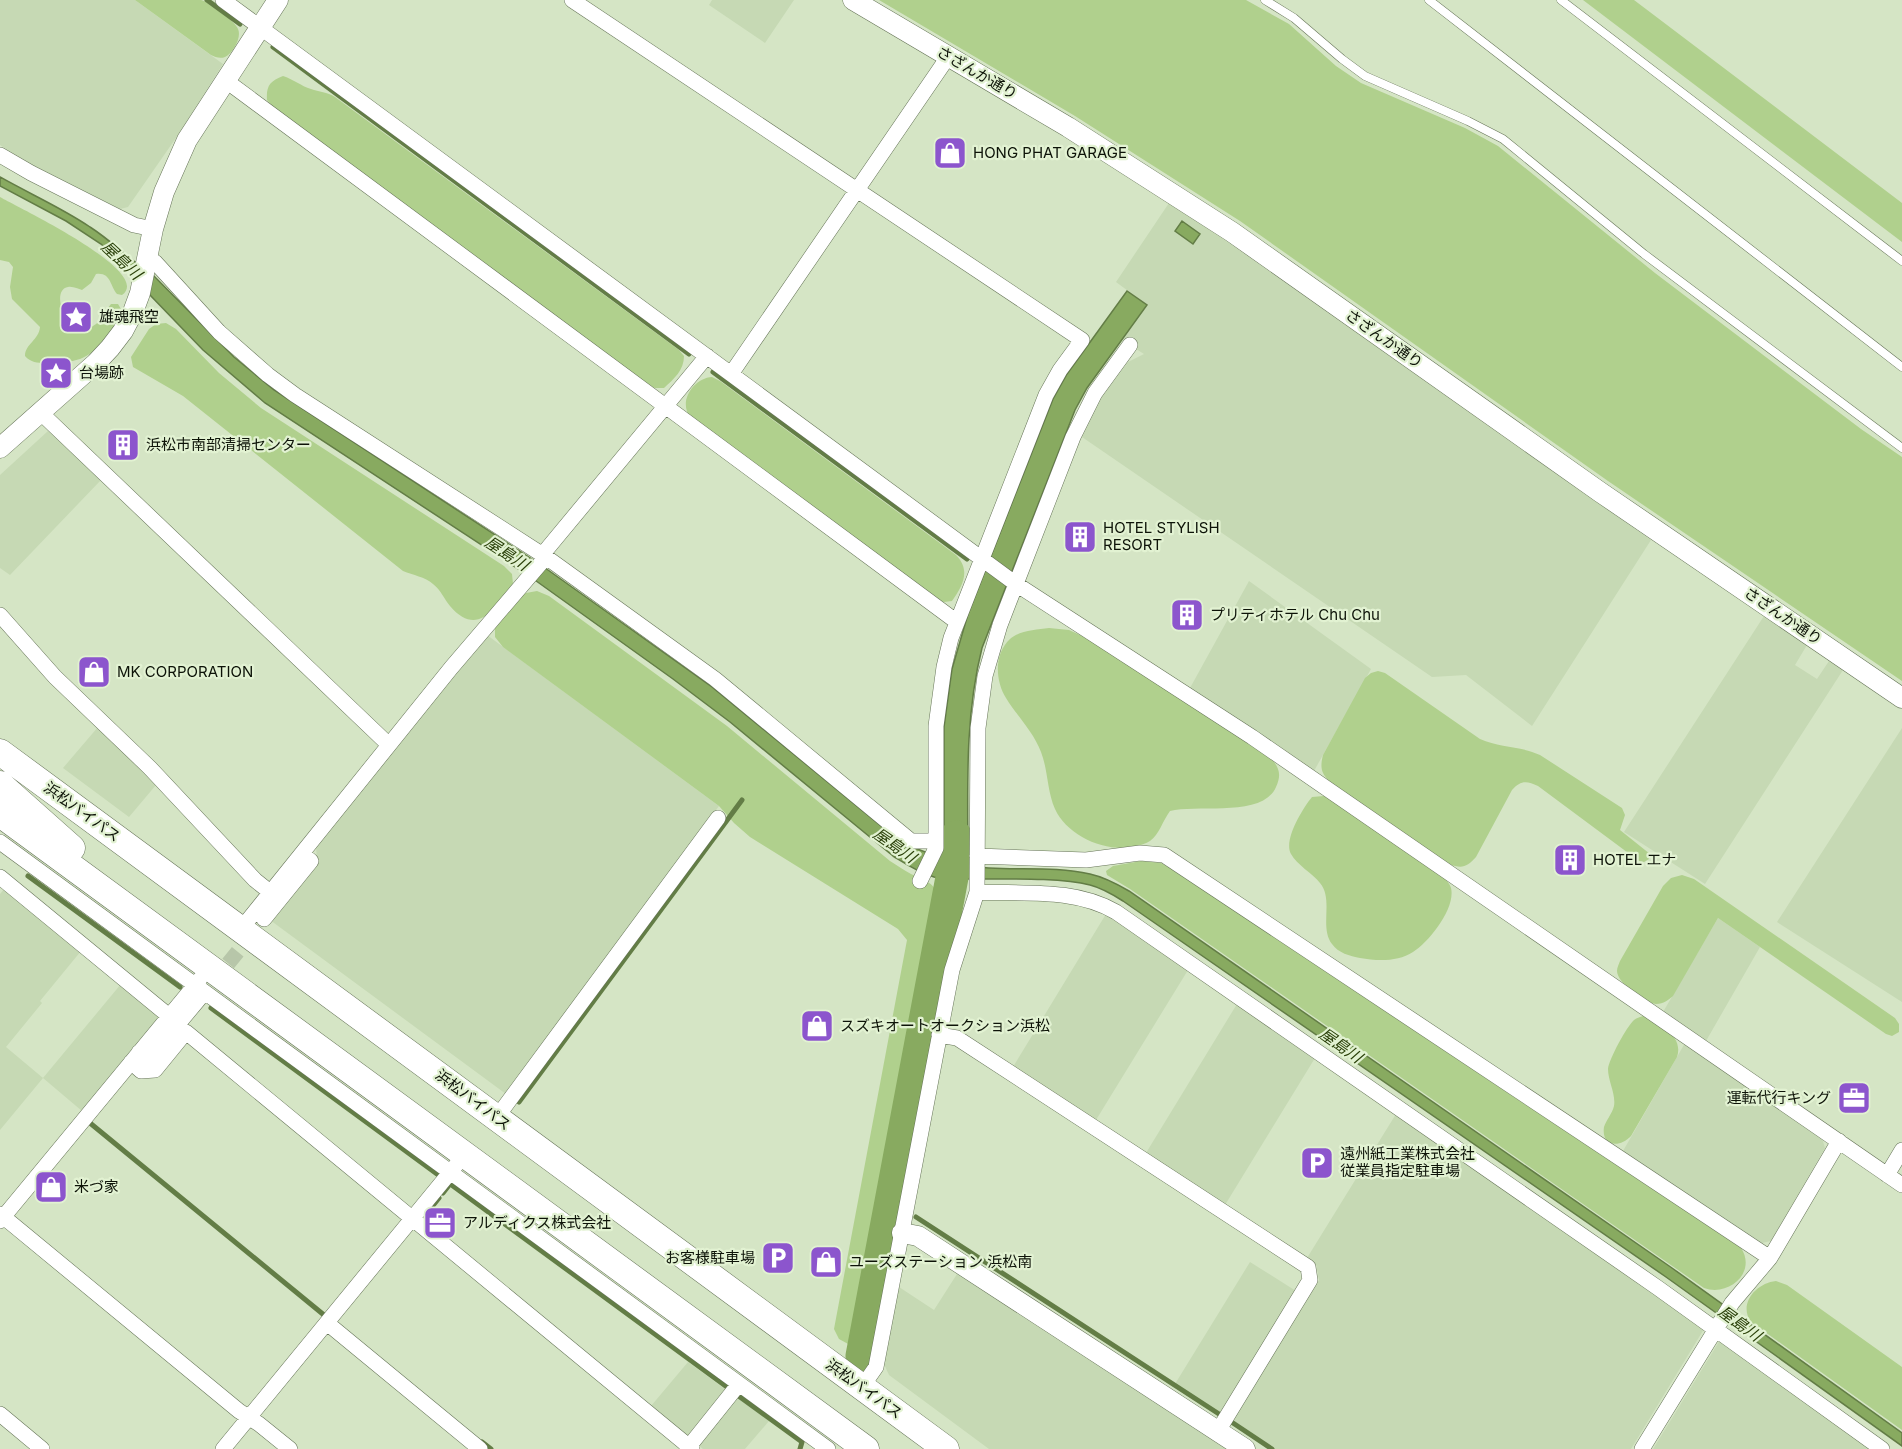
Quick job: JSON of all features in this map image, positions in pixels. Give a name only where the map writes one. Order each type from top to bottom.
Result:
[{"type":"highway","name":"浜松バイパス","points":[[0,752],[946,1449]]},
{"type":"highway","points":[[0,784],[83,858],[150,923],[201,984],[457,1163],[800,1414],[866,1449]]},
{"type":"highway","points":[[4,835],[150,923]]},
{"type":"street","points":[[223,0],[1013,581],[1252,736],[1902,1185]]},
{"type":"street","points":[[2,442],[40,412],[110,348],[123,331],[141,289],[153,230],[175,166],[187,140],[278,0]]},
{"type":"street","points":[[572,0],[1082,340],[1060,370],[1046,395],[984,560],[957,622],[944,667],[937,716],[935,846],[921,879]]},
{"type":"street","name":"さざんか通り","points":[[853,0],[1068,127],[1232,232],[1600,492],[1902,698]]},
{"type":"street","points":[[731,374],[948,57]]},
{"type":"street","points":[[225,80],[957,622]]},
{"type":"street","points":[[0,155],[30,173],[134,225],[153,230]]},
{"type":"street","points":[[146,262],[155,262],[219,332],[268,375],[295,395],[544,557],[715,679],[911,841],[935,846]]},
{"type":"street","points":[[862,1388],[876,1367],[952,970],[977,888],[978,728],[980,702],[991,650],[1013,581],[1083,414],[1095,393],[1130,345]]},
{"type":"street","points":[[241,929],[707,356]]},
{"type":"street","points":[[40,412],[389,745]]},
{"type":"street","points":[[0,615],[55,677],[150,768],[255,880],[270,892]]},
{"type":"street","points":[[497,1118],[696,836],[718,818]]},
{"type":"street","points":[[4,835],[201,984]]},
{"type":"street","points":[[977,859],[1086,860],[1140,853],[1164,855],[1770,1258]]},
{"type":"street","points":[[264,919],[311,861],[302,854]]},
{"type":"street","points":[[0,878],[169,1016]]},
{"type":"street","points":[[977,888],[1069,895],[1101,904],[1116,912],[1717,1326],[1882,1449]]},
{"type":"street","points":[[201,984],[169,1016],[1,1217],[290,1449]]},
{"type":"street","points":[[135,1057],[148,1060],[201,984]]},
{"type":"street","points":[[135,1057],[141,1071],[155,1070],[186,1032],[689,1448],[739,1384]]},
{"type":"street","points":[[939,1035],[957,1038],[1308,1267],[1311,1280],[1218,1431]]},
{"type":"street","points":[[1642,1449],[1732,1302],[1770,1258],[1839,1141]]},
{"type":"street","points":[[1887,1175],[1902,1150]]},
{"type":"street","points":[[222,1449],[457,1163],[739,1384],[800,1414],[812,1444],[828,1449]]},
{"type":"street","points":[[902,1233],[918,1236],[1245,1449]]},
{"type":"street","points":[[327,1323],[480,1449]]},
{"type":"street","points":[[0,1414],[42,1449]]},
{"type":"lane","points":[[1265,0],[1294,18],[1347,64],[1365,76],[1468,121],[1503,139],[1644,254],[1902,448]]},
{"type":"lane","points":[[1429,0],[1902,367]]},
{"type":"lane","points":[[1561,0],[1902,261]]},
{"type":"shaded area","points":[[0,0],[135,0],[223,64],[178,135],[128,207],[120,209],[34,166],[0,145]]},
{"type":"shaded area","points":[[135,0],[205,1],[236,26],[239,32],[238,40],[225,57],[211,55]]},
{"type":"shaded area","points":[[712,0],[794,0],[765,43],[709,5]]},
{"type":"shaded area","points":[[879,0],[1246,0],[1289,24],[1336,66],[1361,83],[1465,128],[1498,146],[1655,273],[1861,429],[1902,457],[1902,681],[1608,481],[1240,221],[1075,116]]},
{"type":"shaded area","points":[[1583,0],[1634,0],[1902,203],[1902,242]]},
{"type":"shaded area","points":[[283,76],[307,88],[335,97],[679,350],[684,356],[678,374],[664,388],[655,388],[647,384],[274,108],[267,100],[267,91],[272,82]]},
{"type":"shaded area","points":[[0,197],[54,226],[102,256],[119,271],[127,285],[122,295],[117,294],[105,275],[96,274],[91,283],[82,290],[68,287],[63,290],[60,296],[64,313],[75,326],[84,328],[93,326],[111,304],[118,304],[121,309],[116,325],[106,339],[87,356],[69,362],[40,363],[25,356],[27,348],[40,327],[12,299],[10,287],[13,267],[9,262],[0,260]]},
{"type":"shaded area","points":[[1169,203],[1651,540],[1532,726],[1466,675],[1432,677],[1082,437],[1102,397],[1128,362],[1144,354],[1122,340],[1147,305],[1116,282]]},
{"type":"shaded area","points":[[166,323],[176,329],[219,373],[261,408],[504,566],[512,574],[513,584],[500,601],[486,616],[478,619],[469,620],[460,615],[433,584],[403,571],[183,396],[133,367],[131,357],[149,329],[156,324]]},
{"type":"shaded area","points":[[712,377],[956,555],[963,566],[964,578],[952,601],[944,602],[936,599],[690,417],[686,404],[690,391],[699,381]]},
{"type":"shaded area","points":[[48,431],[101,480],[10,575],[0,568],[0,475]]},
{"type":"shaded area","points":[[1249,581],[1371,669],[1314,771],[1190,688]]},
{"type":"shaded area","points":[[537,591],[549,596],[727,726],[890,861],[930,883],[939,896],[940,902],[857,1339],[850,1345],[839,1339],[834,1329],[907,940],[898,929],[750,837],[719,806],[503,647],[495,637],[495,628],[518,599],[526,593]]},
{"type":"shaded area","points":[[1764,616],[1807,645],[1795,665],[1817,679],[1829,661],[1843,670],[1705,884],[1624,832]]},
{"type":"shaded area","points":[[1049,628],[1069,630],[1089,639],[1270,757],[1279,771],[1279,778],[1269,797],[1258,803],[1244,806],[1170,811],[1153,838],[1138,846],[1110,847],[1096,843],[1071,830],[1055,809],[1038,744],[1006,698],[998,675],[1001,652],[1010,639],[1023,632]]},
{"type":"shaded area","points":[[487,635],[719,806],[506,1094],[270,920],[317,862],[316,845]]},
{"type":"shaded area","points":[[1378,671],[1385,673],[1480,739],[1540,755],[1622,808],[1625,815],[1620,830],[1650,854],[1649,859],[1644,862],[1639,861],[1538,786],[1527,782],[1521,783],[1512,790],[1476,857],[1464,866],[1454,866],[1329,781],[1322,770],[1323,755],[1365,678]]},
{"type":"shaded area","points":[[98,727],[156,785],[129,817],[63,768]]},
{"type":"shaded area","points":[[1902,728],[1902,1002],[1777,922]]},
{"type":"shaded area","points":[[1324,796],[1444,877],[1450,885],[1449,905],[1440,924],[1413,952],[1401,958],[1387,960],[1356,957],[1338,950],[1328,937],[1324,890],[1317,879],[1294,858],[1289,848],[1295,824],[1312,797]]},
{"type":"shaded area","points":[[1141,861],[1161,863],[1170,868],[1741,1248],[1745,1257],[1743,1274],[1731,1286],[1723,1289],[1704,1288],[1107,875],[1106,871],[1113,866]]},
{"type":"shaded area","points":[[1682,875],[1694,879],[1895,1018],[1899,1024],[1899,1032],[1892,1036],[1886,1034],[1718,918],[1673,996],[1664,1003],[1656,1004],[1632,992],[1618,976],[1620,961],[1663,886],[1671,878]]},
{"type":"shaded area","points":[[5,888],[81,951],[6,1047],[43,1078],[0,1130],[0,894]]},
{"type":"shaded area","points":[[1106,914],[1188,970],[1096,1120],[1013,1067]]},
{"type":"shaded area","points":[[1718,918],[1760,947],[1706,1041],[1663,1012]]},
{"type":"shaded area","points":[[121,984],[160,1016],[82,1111],[43,1078]]},
{"type":"shaded area","points":[[1237,1004],[1315,1058],[1225,1205],[1146,1153]]},
{"type":"shaded area","points":[[1643,1016],[1663,1027],[1674,1037],[1677,1043],[1677,1057],[1631,1136],[1627,1140],[1612,1144],[1605,1139],[1604,1134],[1605,1124],[1614,1106],[1608,1074],[1609,1064],[1627,1029],[1635,1019]]},
{"type":"shaded area","points":[[1685,1043],[1822,1138],[1825,1148],[1771,1241],[1762,1243],[1623,1151]]},
{"type":"shaded area","points":[[1396,1114],[1704,1329],[1631,1449],[1275,1449],[1232,1421],[1319,1280],[1316,1264],[1307,1258]]},
{"type":"shaded area","points":[[1250,1262],[1296,1291],[1221,1414],[1175,1384]]},
{"type":"shaded area","points":[[957,1274],[1226,1449],[989,1449],[889,1375],[884,1364],[899,1287],[934,1310]]},
{"type":"shaded area","points":[[1776,1281],[1787,1285],[1902,1367],[1902,1430],[1751,1322],[1747,1308],[1751,1296],[1762,1286]]},
{"type":"shaded area","points":[[1720,1340],[1871,1449],[1653,1449]]},
{"type":"shaded area","points":[[688,1362],[729,1392],[690,1439],[651,1406]]},
{"type":"shaded area","points":[[735,1396],[769,1421],[745,1449],[703,1449],[697,1444]]},
{"type":"water","name":"屋島川","points":[[0,177],[98,233],[153,275],[234,357],[274,390],[541,565],[712,687],[902,843],[938,857],[944,853],[944,727],[952,669],[968,614],[1053,399],[1067,374],[1127,291],[1147,305],[1087,388],[1075,410],[982,648],[972,702],[970,729],[968,866],[1075,871],[1100,877],[1129,891],[1672,1268],[1902,1433],[1902,1446],[1666,1277],[1115,896],[1094,886],[1066,881],[940,878],[918,871],[893,856],[730,722],[673,679],[532,578],[265,403],[203,350],[149,294],[136,275],[101,244],[66,221],[0,186]]},
{"type":"water","points":[[1182,221],[1200,234],[1193,244],[1175,231]]},
{"type":"waterway","points":[[207,0],[240,24]]},
{"type":"waterway","points":[[273,47],[689,354]]},
{"type":"waterway","points":[[713,372],[967,559]]},
{"type":"waterway","points":[[519,1102],[742,800]]},
{"type":"waterway","points":[[862,1356],[953,872],[956,837]]},
{"type":"waterway","points":[[28,876],[180,987]]},
{"type":"waterway","points":[[211,1008],[437,1174]]},
{"type":"waterway","points":[[90,1123],[324,1315]]},
{"type":"waterway","points":[[443,1193],[450,1184]]},
{"type":"waterway","points":[[453,1186],[727,1387]]},
{"type":"waterway","points":[[431,1208],[439,1198]]},
{"type":"waterway","points":[[892,1201],[896,1204]]},
{"type":"waterway","points":[[916,1217],[1219,1414]]},
{"type":"waterway","points":[[740,1397],[802,1442],[800,1449]]},
{"type":"waterway","points":[[1233,1423],[1272,1449]]},
{"type":"waterway","points":[[482,1442],[491,1449]]},
{"type":"tunnel","points":[[199,999],[254,932]]},
{"type":"place","name":"HONG PHAT GARAGE","points":[[950,153]]},
{"type":"place","name":"雄魂飛空","points":[[76,317]]},
{"type":"place","name":"台場跡","points":[[56,373]]},
{"type":"place","name":"浜松市南部清掃センター","points":[[123,445]]},
{"type":"place","name":"HOTEL STYLISH RESORT","points":[[1080,537]]},
{"type":"place","name":"プリティホテル Chu Chu","points":[[1187,615]]},
{"type":"place","name":"MK CORPORATION","points":[[94,672]]},
{"type":"place","name":"HOTEL エナ","points":[[1570,860]]},
{"type":"place","name":"スズキオートオークション浜松","points":[[817,1026]]},
{"type":"place","name":"運転代行キング","points":[[1854,1098]]},
{"type":"place","name":"遠州紙工業株式会社 従業員指定駐車場","points":[[1317,1163]]},
{"type":"place","name":"米づ家","points":[[51,1187]]},
{"type":"place","name":"アルディクス株式会社","points":[[440,1223]]},
{"type":"place","name":"お客様駐車場","points":[[778,1258]]},
{"type":"place","name":"ユーズステーション 浜松南","points":[[826,1262]]}]
